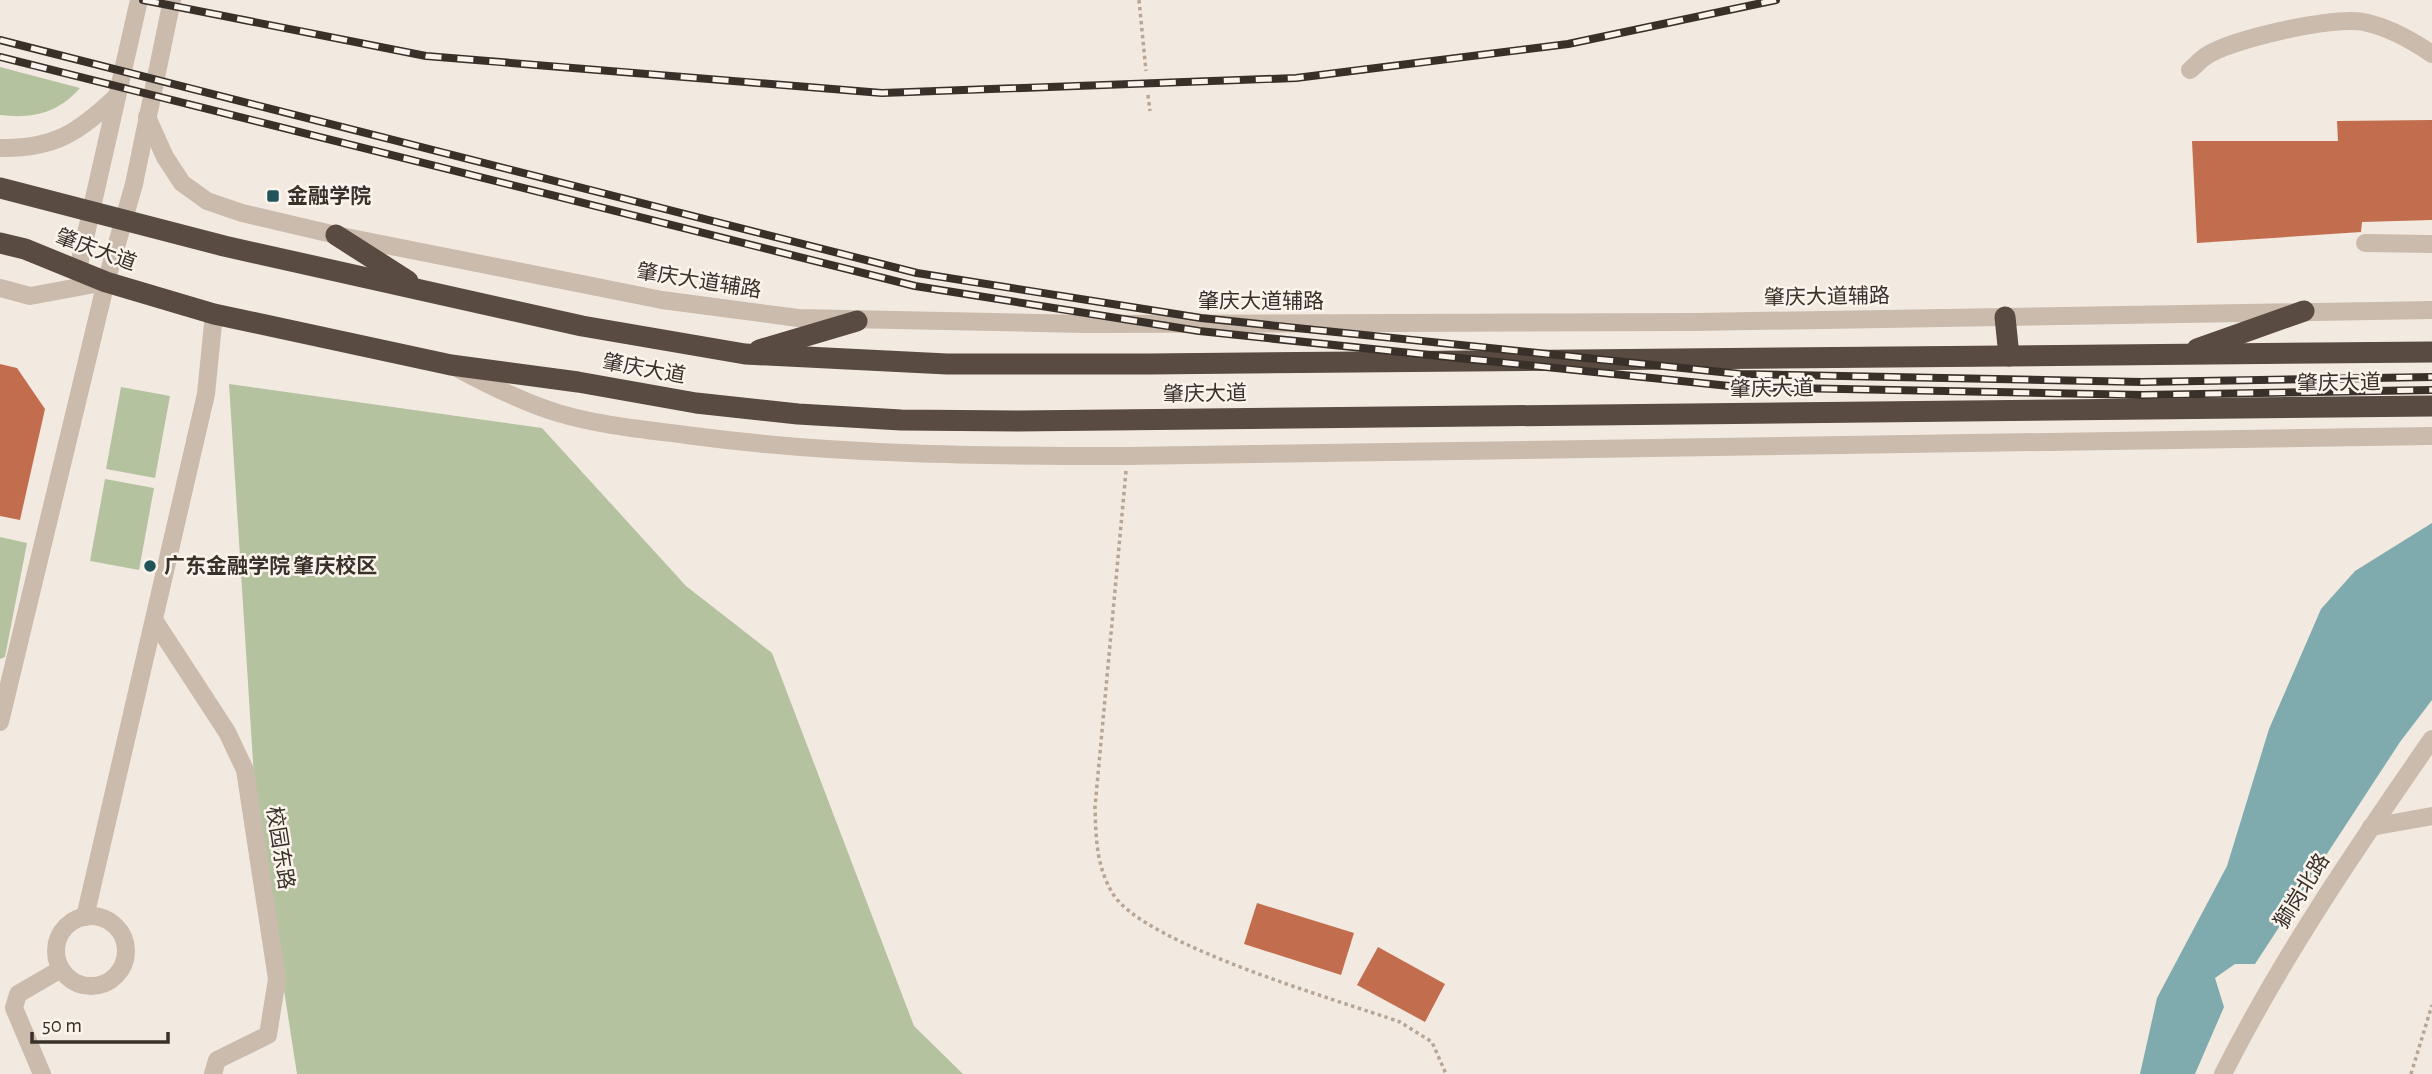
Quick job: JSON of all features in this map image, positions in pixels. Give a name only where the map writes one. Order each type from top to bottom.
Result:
[{"type":"highway","name":"肇庆大道","points":[[0,188],[225,246],[582,326],[745,354],[947,364],[2432,352]]},
{"type":"highway","points":[[336,235],[419,288]]},
{"type":"highway","name":"肇庆大道","points":[[0,243],[78,269],[106,282],[214,314],[451,365],[578,382],[709,404],[798,414],[901,420],[2432,407]]},
{"type":"highway","points":[[2180,355],[2304,311]]},
{"type":"highway","points":[[2005,317],[2009,356]]},
{"type":"highway","points":[[745,354],[857,321]]},
{"type":"street","points":[[78,269],[139,0]]},
{"type":"street","points":[[0,722],[106,282],[124,220],[172,0]]},
{"type":"street","points":[[2190,70],[2207,55],[2266,35],[2330,20],[2364,22],[2416,43],[2432,54]]},
{"type":"street","points":[[0,148],[25,148],[57,142],[77,131],[117,96]]},
{"type":"street","name":"肇庆大道辅路","points":[[147,117],[176,175],[207,201],[242,213],[336,235],[662,300],[798,318],[1112,324],[2005,317],[2432,310]]},
{"type":"street","points":[[2365,243],[2432,244]]},
{"type":"street","points":[[0,288],[30,296],[106,282]]},
{"type":"street","points":[[85,917],[206,394],[214,314]]},
{"type":"street","points":[[451,365],[500,391],[560,413],[691,436],[849,451],[941,456],[1127,456],[2432,436]]},
{"type":"street","points":[[2398,436],[2432,425]]},
{"type":"street","name":"校园东路","points":[[154,620],[227,732],[246,770],[277,979],[268,1035],[217,1060],[213,1074]]},
{"type":"street","name":"獅岗北路","points":[[2223,1074],[2244,1031],[2371,827],[2432,739]]},
{"type":"street","points":[[2371,827],[2432,816]]},
{"type":"street","points":[[85,917],[97,917],[117,928],[125,950],[124,961],[111,980],[89,986],[68,978],[61,969],[57,959],[59,937],[65,927],[85,917]]},
{"type":"street","points":[[42,1074],[14,1008],[18,994],[61,969]]},
{"type":"path","points":[[1139,0],[1146,71]]},
{"type":"path","points":[[1148,95],[1150,111]]},
{"type":"path","points":[[1127,456],[1095,807],[1097,857],[1114,896],[1143,921],[1180,943],[1400,1022],[1432,1042],[1446,1074]]},
{"type":"path","points":[[2411,1074],[2432,1005]]},
{"type":"green space","points":[[0,67],[80,88],[54,109],[34,115],[0,115]]},
{"type":"green space","points":[[229,384],[542,428],[686,586],[772,653],[914,1026],[963,1074],[297,1074],[256,809]]},
{"type":"green space","points":[[121,387],[170,396],[155,478],[106,469]]},
{"type":"green space","points":[[105,479],[154,488],[139,570],[90,561]]},
{"type":"green space","points":[[0,537],[27,543],[5,657],[0,659]]},
{"type":"water","points":[[2432,523],[2432,700],[2400,742],[2255,964],[2235,964],[2215,978],[2224,1007],[2195,1074],[2140,1074],[2157,998],[2227,866],[2269,729],[2321,609],[2355,571]]},
{"type":"building","points":[[2432,120],[2432,220],[2362,222],[2361,232],[2197,243],[2192,141],[2338,141],[2337,121]]},
{"type":"building","points":[[0,364],[17,368],[45,409],[20,520],[0,516]]},
{"type":"building","points":[[1257,903],[1354,933],[1341,975],[1244,944]]},
{"type":"building","points":[[1378,947],[1445,984],[1425,1022],[1357,985]]},
{"type":"railway","points":[[143,0],[426,56],[882,93],[1296,78],[1568,44],[1776,0]]},
{"type":"railway","points":[[0,40],[917,273],[1201,318],[1740,374],[2142,382],[2432,377]]},
{"type":"railway","points":[[0,57],[915,286],[1199,331],[1739,387],[2143,395],[2432,390]]},
{"type":"place","name":"金融学院","points":[[273,196]]},
{"type":"place","name":"广东金融学院 肇庆校区","points":[[150,566]]}]
